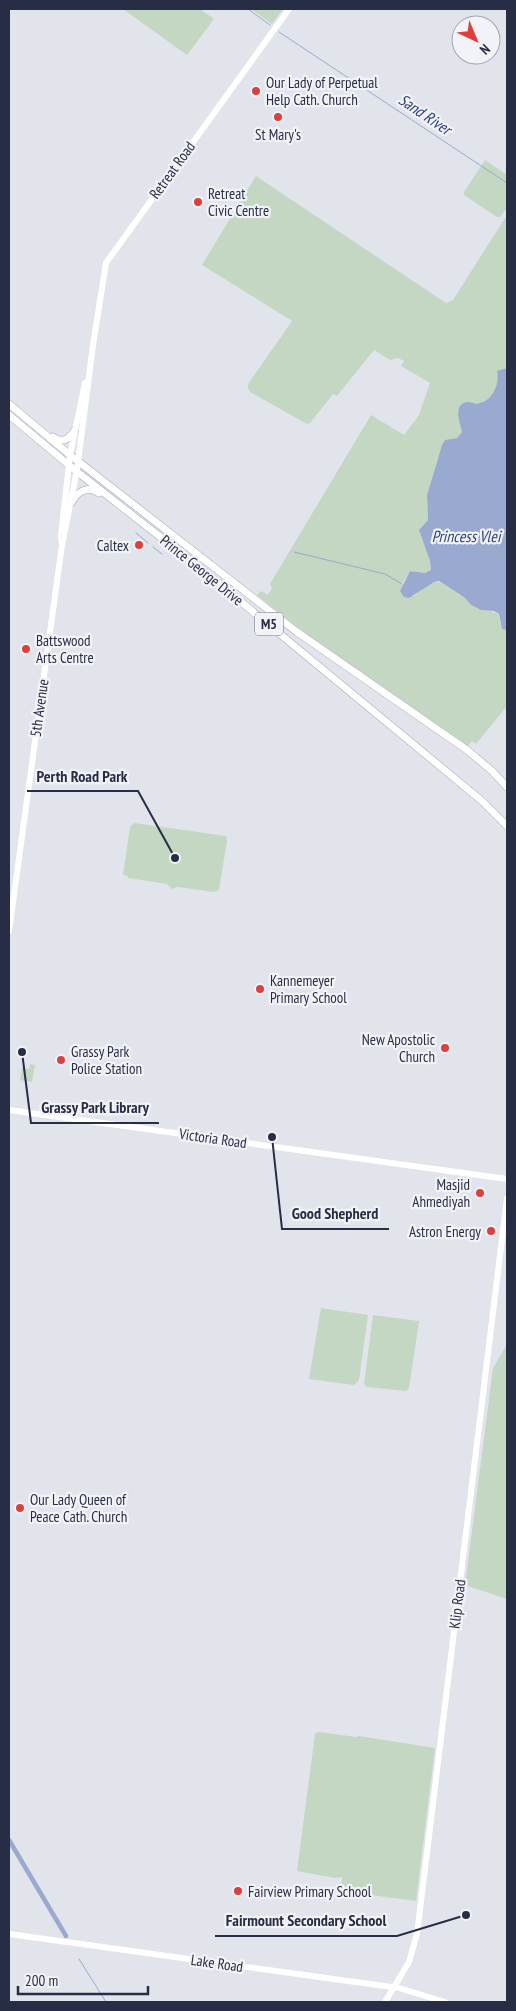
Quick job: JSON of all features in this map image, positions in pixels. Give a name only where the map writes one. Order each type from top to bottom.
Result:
[{"type":"main road","points":[[11,405],[57,439],[67,439],[75,430]]},
{"type":"main road","name":"Prince George Drive","points":[[11,405],[70,455],[302,636],[473,754],[507,787]]},
{"type":"main road","name":"Prince George Drive","points":[[9,415],[76,471],[201,568],[474,794],[507,826]]},
{"type":"main road","points":[[71,503],[78,493],[90,489],[119,504]]},
{"type":"street","name":"Retreat Road","points":[[78,461],[104,269],[108,260],[290,9]]},
{"type":"street","name":"Retreat Road","points":[[70,455],[93,347]]},
{"type":"street","name":"5th Avenue","points":[[62,545],[61,536],[70,455]]},
{"type":"street","name":"5th Avenue","points":[[9,931],[62,545],[78,461]]},
{"type":"street","name":"Victoria Road","points":[[9,1110],[507,1179]]},
{"type":"street","name":"Klip Road","points":[[385,2002],[409,1962],[417,1934],[507,1198]]},
{"type":"street","name":"Lake Road","points":[[9,1934],[395,1987],[445,2002]]},
{"type":"green space","points":[[123,9],[200,9],[214,19],[187,55]]},
{"type":"green space","points":[[251,9],[283,9],[272,24]]},
{"type":"green space","points":[[485,160],[507,175],[507,208],[500,217],[497,217],[464,195],[464,192]]},
{"type":"green space","points":[[256,176],[446,303],[453,300],[507,215],[507,368],[501,371],[497,387],[489,397],[479,404],[463,403],[461,407],[459,417],[462,432],[457,438],[445,440],[427,495],[428,520],[419,530],[430,561],[431,570],[425,573],[410,571],[402,584],[414,596],[432,582],[441,583],[467,600],[474,607],[499,615],[500,623],[507,630],[507,706],[476,744],[472,741],[468,746],[453,736],[327,650],[257,595],[261,591],[268,595],[272,588],[270,584],[371,415],[404,435],[419,415],[430,383],[401,366],[404,361],[398,358],[390,360],[374,350],[337,396],[333,394],[310,423],[307,424],[250,392],[248,384],[292,321],[202,265]]},
{"type":"green space","points":[[134,823],[226,836],[227,841],[219,890],[214,892],[178,887],[172,889],[167,884],[128,878],[128,876],[123,875],[130,827]]},
{"type":"green space","points":[[30,1064],[35,1065],[32,1082],[20,1080],[22,1068],[29,1069]]},
{"type":"green space","points":[[321,1308],[368,1315],[359,1380],[354,1385],[309,1379]]},
{"type":"green space","points":[[373,1315],[419,1321],[409,1388],[406,1391],[367,1387],[364,1384]]},
{"type":"green space","points":[[507,1344],[507,1599],[465,1585],[493,1368]]},
{"type":"green space","points":[[319,1732],[359,1736],[435,1748],[416,1901],[341,1891],[342,1877],[335,1878],[297,1871],[315,1734]]},
{"type":"water","name":"Princess Vlei","points":[[507,368],[507,630],[502,629],[499,614],[494,611],[481,610],[471,605],[465,598],[439,581],[434,582],[409,598],[404,597],[400,591],[410,571],[425,573],[431,570],[430,561],[419,530],[428,520],[427,495],[442,445],[445,440],[457,438],[462,432],[458,414],[460,405],[469,402],[479,404],[489,398],[496,386],[497,371]]},
{"type":"waterway","name":"Sand River","points":[[248,9],[270,25]]},
{"type":"waterway","name":"Sand River","points":[[279,32],[507,183]]},
{"type":"waterway","points":[[136,533],[148,543]]},
{"type":"waterway","points":[[153,547],[162,554]]},
{"type":"waterway","points":[[294,552],[385,574],[402,584]]},
{"type":"waterway","points":[[9,1840],[66,1936]]},
{"type":"waterway","points":[[79,1959],[106,2002]]},
{"type":"place","name":"Our Lady of Perpetual Help Cath. Church","points":[[256,91]]},
{"type":"place","name":"St Mary's","points":[[278,117]]},
{"type":"place","name":"Retreat Civic Centre","points":[[198,202]]},
{"type":"place","name":"Caltex","points":[[139,545]]},
{"type":"place","name":"Battswood Arts Centre","points":[[26,649]]},
{"type":"place","name":"Perth Road Park","points":[[175,858]]},
{"type":"place","name":"Kannemeyer Primary School","points":[[260,989]]},
{"type":"place","name":"New Apostolic Church","points":[[445,1048]]},
{"type":"place","name":"Grassy Park Library","points":[[22,1052]]},
{"type":"place","name":"Grassy Park Police Station","points":[[61,1060]]},
{"type":"place","name":"Good Shepherd","points":[[272,1137]]},
{"type":"place","name":"Masjid Ahmediyah","points":[[480,1193]]},
{"type":"place","name":"Astron Energy","points":[[491,1231]]},
{"type":"place","name":"Our Lady Queen of Peace Cath. Church","points":[[20,1508]]},
{"type":"place","name":"Fairview Primary School","points":[[238,1891]]},
{"type":"place","name":"Fairmount Secondary School","points":[[466,1915]]}]
